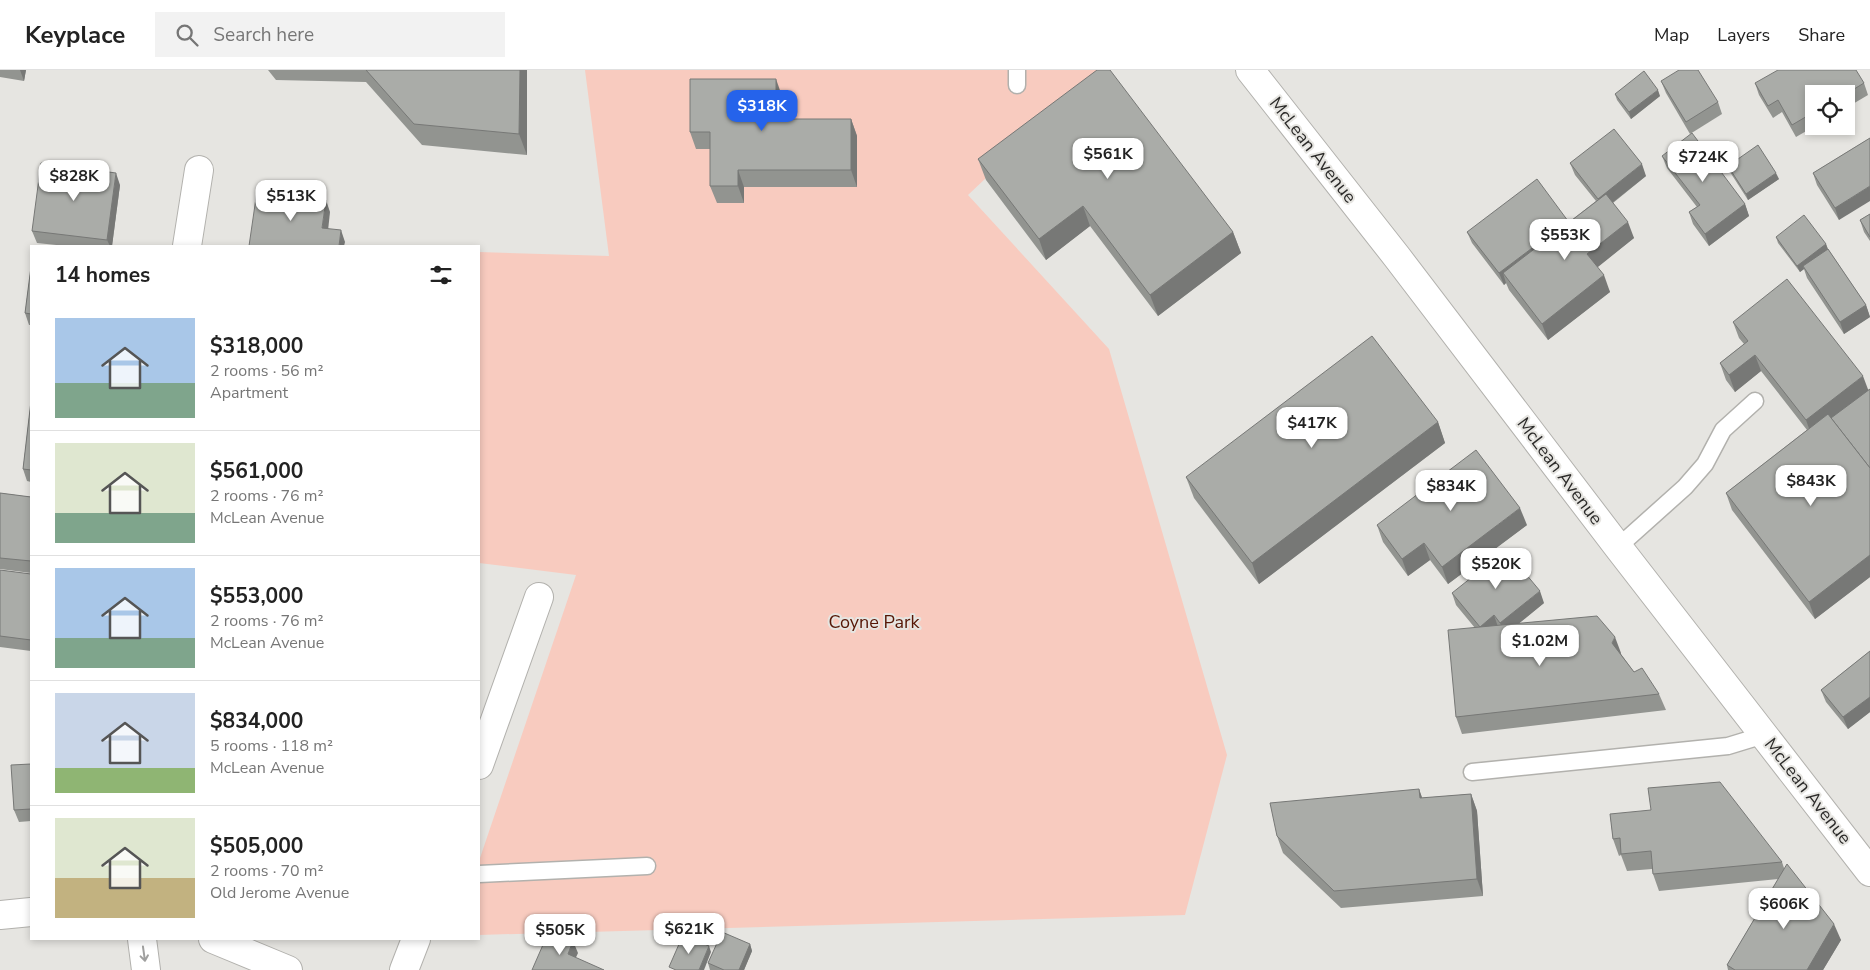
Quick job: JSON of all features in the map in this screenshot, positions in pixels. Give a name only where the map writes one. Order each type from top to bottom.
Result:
[{"type":"street","name":"McLean Avenue","points":[[1250,70],[1397,257],[1618,547],[1870,872]]},
{"type":"street","points":[[187,245],[199,170]]},
{"type":"street","points":[[480,763],[539,597]]},
{"type":"street","points":[[0,915],[30,912]]},
{"type":"street","points":[[142,940],[146,970]]},
{"type":"street","points":[[215,940],[288,970]]},
{"type":"street","points":[[404,970],[416,940]]},
{"type":"lane","points":[[1618,547],[1685,487],[1705,464],[1723,430],[1756,401]]},
{"type":"lane","points":[[1472,772],[1728,746],[1764,735]]},
{"type":"lane","points":[[480,874],[647,866]]},
{"type":"green space","name":"Coyne Park","points":[[585,70],[1100,70],[968,195],[1109,349],[1227,755],[1185,915],[480,935],[480,858],[576,575],[480,563],[480,252],[609,256]]},
{"type":"building","points":[[366,70],[520,70],[519,134],[414,124]]},
{"type":"building","points":[[1097,70],[1110,70],[1233,232],[1150,295],[1083,206],[1039,239],[978,159]]},
{"type":"building","points":[[1679,70],[1698,70],[1718,102],[1686,122],[1661,81]]},
{"type":"building","points":[[1778,70],[1856,70],[1864,83],[1855,88],[1855,85],[1805,85],[1805,117],[1792,125],[1778,100],[1768,106],[1755,83]]},
{"type":"building","points":[[1644,71],[1658,90],[1629,112],[1615,94]]},
{"type":"building","points":[[690,79],[776,79],[776,119],[851,119],[851,170],[738,170],[738,186],[710,186],[710,132],[690,132]]},
{"type":"building","points":[[1614,129],[1642,164],[1598,199],[1570,163]]},
{"type":"building","points":[[1692,133],[1745,204],[1705,234],[1689,212],[1700,205],[1662,156]]},
{"type":"building","points":[[1870,138],[1870,186],[1835,208],[1813,173]]},
{"type":"building","points":[[1758,145],[1776,173],[1746,194],[1728,166]]},
{"type":"building","points":[[41,163],[116,173],[107,240],[32,231]]},
{"type":"building","points":[[1537,179],[1568,221],[1499,273],[1467,232]]},
{"type":"building","points":[[257,191],[326,200],[322,228],[341,230],[339,245],[249,245]]},
{"type":"building","points":[[1606,194],[1628,222],[1587,254],[1604,275],[1542,324],[1503,273]]},
{"type":"building","points":[[1870,214],[1870,237],[1860,220]]},
{"type":"building","points":[[1804,215],[1826,244],[1797,266],[1776,237]]},
{"type":"building","points":[[1828,249],[1866,305],[1840,322],[1803,266]]},
{"type":"building","points":[[30,275],[30,314],[25,313]]},
{"type":"building","points":[[1787,279],[1863,376],[1806,420],[1755,355],[1729,375],[1720,363],[1748,341],[1733,322]]},
{"type":"building","points":[[1372,336],[1438,422],[1252,563],[1186,477]]},
{"type":"building","points":[[1870,389],[1870,468],[1831,418]]},
{"type":"building","points":[[30,410],[30,470],[23,469]]},
{"type":"building","points":[[1828,414],[1870,468],[1870,555],[1809,602],[1726,493]]},
{"type":"building","points":[[1476,450],[1520,508],[1442,567],[1424,543],[1402,559],[1377,525]]},
{"type":"building","points":[[0,493],[30,497],[30,561],[0,558]]},
{"type":"building","points":[[1506,550],[1540,591],[1500,623],[1494,615],[1480,627],[1452,593]]},
{"type":"building","points":[[0,570],[30,574],[30,640],[0,636]]},
{"type":"building","points":[[1597,616],[1615,637],[1612,643],[1634,672],[1642,668],[1659,694],[1456,717],[1448,630]]},
{"type":"building","points":[[1870,651],[1870,697],[1843,717],[1821,690]]},
{"type":"building","points":[[30,764],[30,809],[14,810],[11,765]]},
{"type":"building","points":[[1720,782],[1782,862],[1653,874],[1651,851],[1621,854],[1620,838],[1613,839],[1610,814],[1651,810],[1648,788]]},
{"type":"building","points":[[1419,789],[1420,798],[1471,794],[1477,879],[1334,891],[1277,836],[1270,803]]},
{"type":"building","points":[[1787,864],[1834,924],[1807,970],[1735,970],[1727,965]]},
{"type":"building","points":[[549,931],[573,941],[568,954],[604,970],[532,970]]},
{"type":"building","points":[[722,932],[750,944],[739,970],[724,970],[708,963]]},
{"type":"building","points":[[683,935],[709,946],[699,970],[676,970],[669,967]]}]
